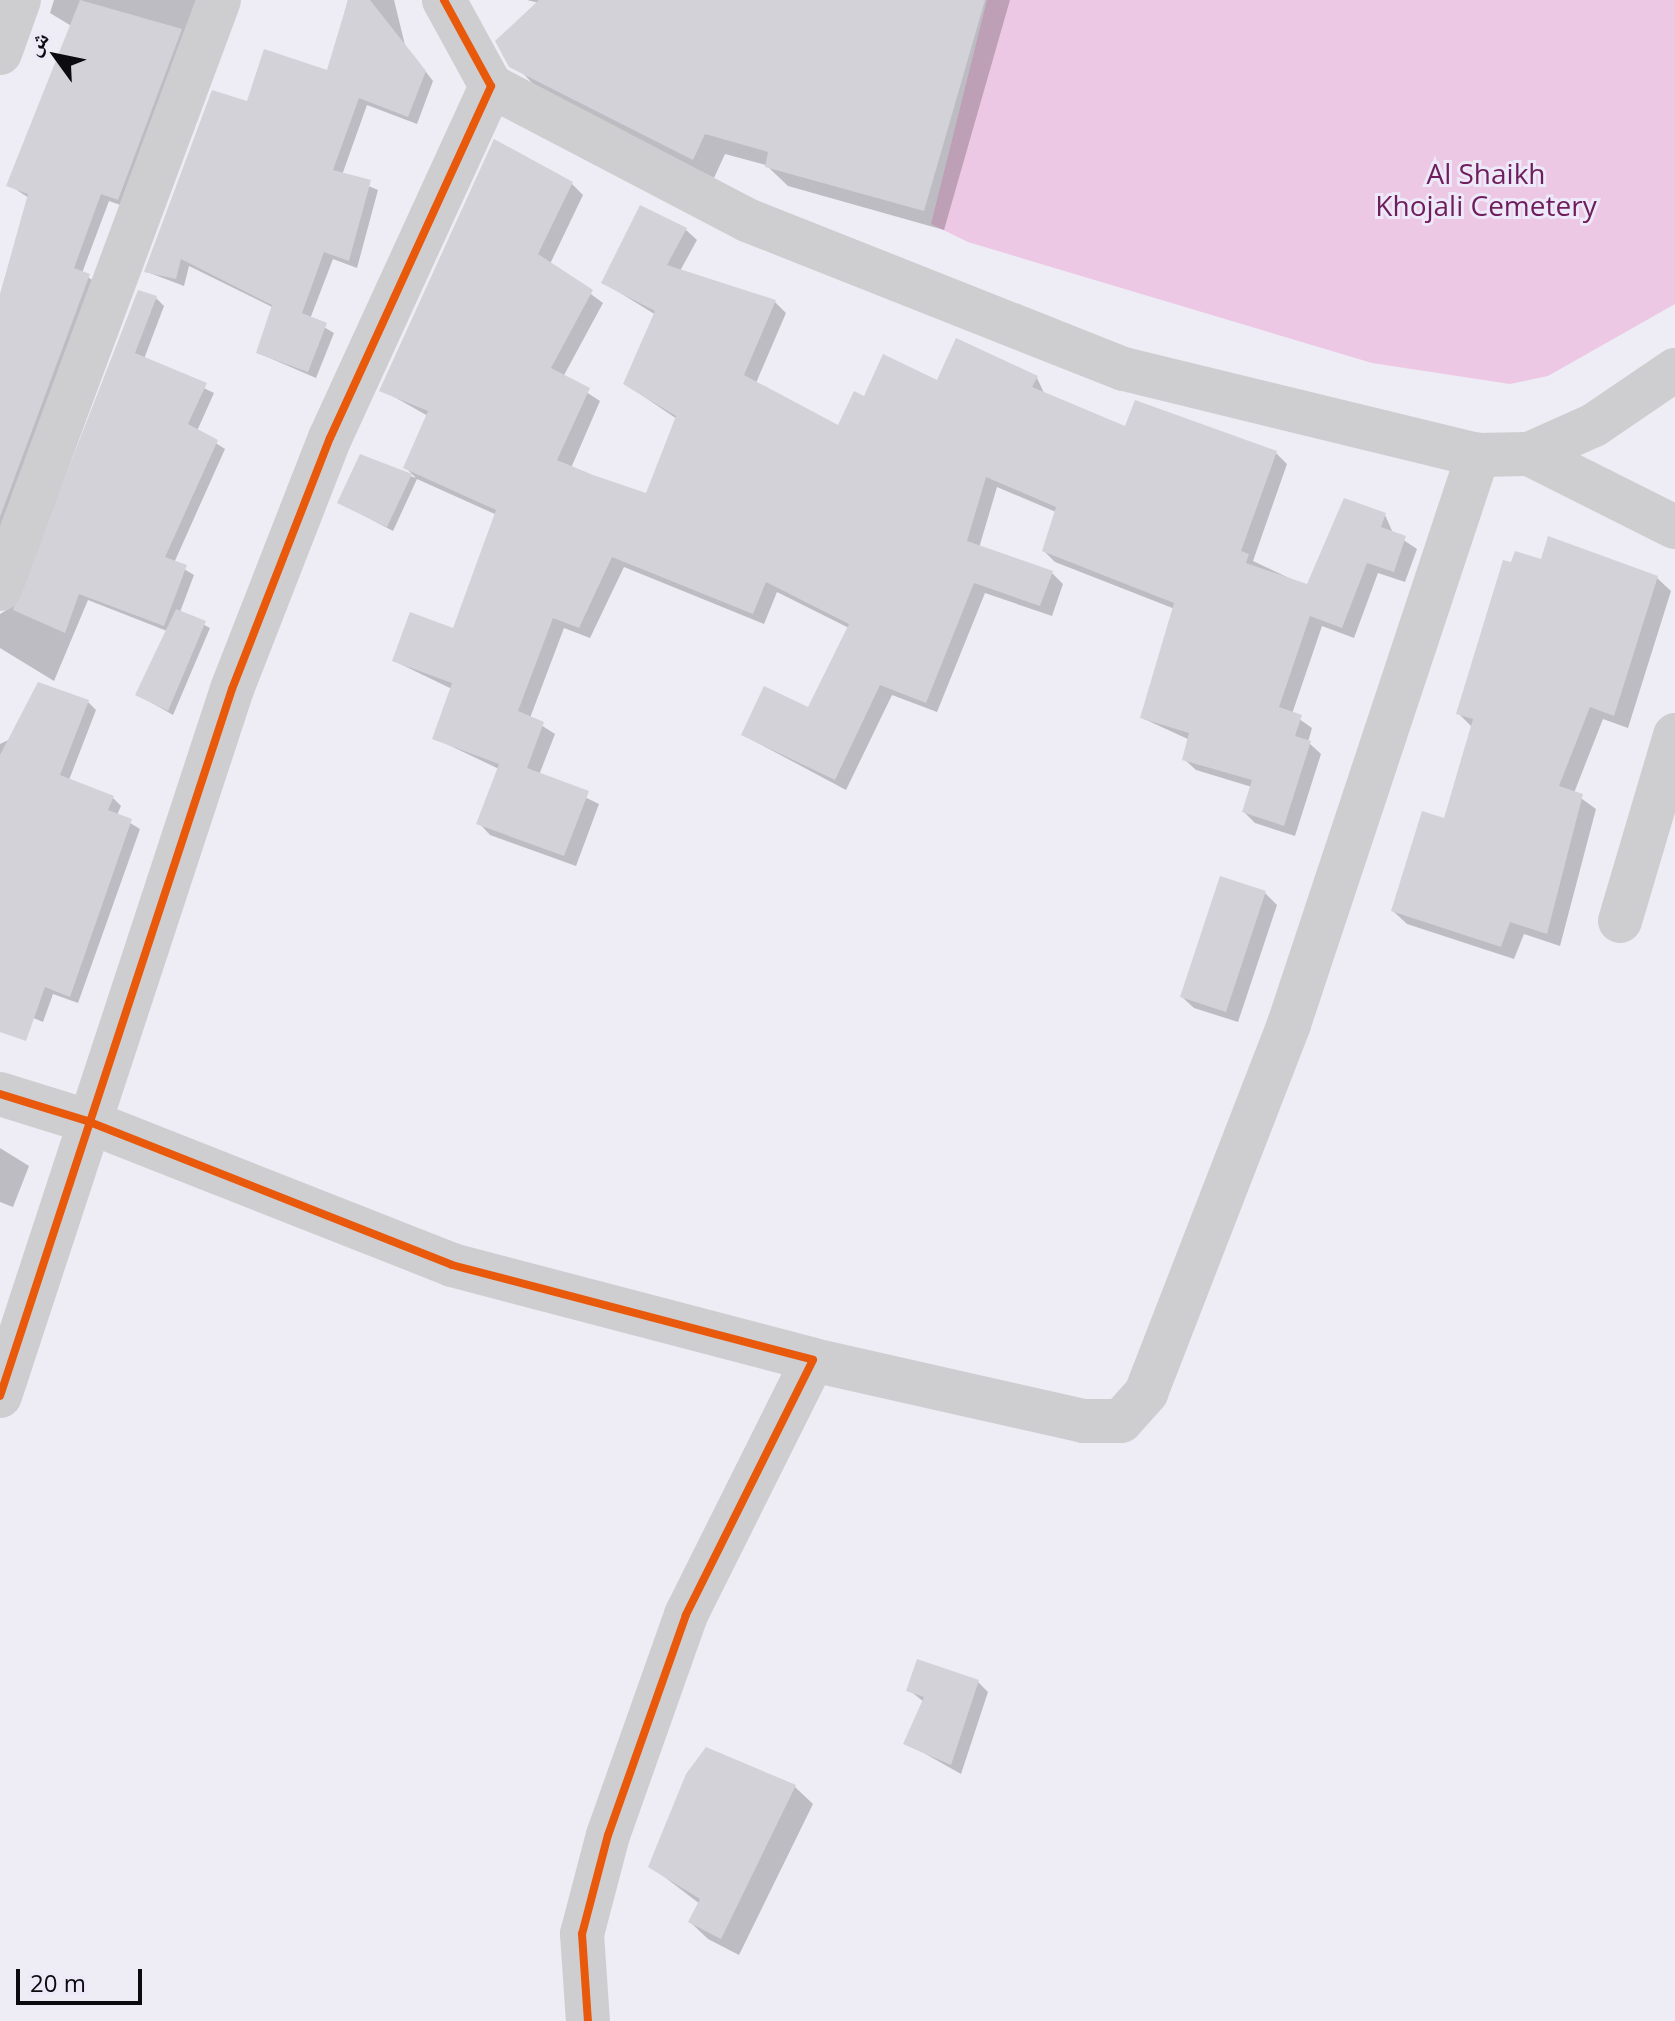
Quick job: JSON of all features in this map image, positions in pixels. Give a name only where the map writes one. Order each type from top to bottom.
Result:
[{"type":"street","points":[[0,53],[19,0]]},
{"type":"street","points":[[0,589],[219,0]]},
{"type":"street","points":[[444,0],[491,86],[747,220],[1109,364],[1478,455],[1529,454],[1594,425],[1675,370]]},
{"type":"street","points":[[0,1396],[87,1121],[237,674],[330,438],[491,86]]},
{"type":"street","points":[[1529,454],[1675,527]]},
{"type":"street","points":[[0,1094],[87,1121],[281,1203],[465,1269],[813,1360],[1083,1421],[1121,1421],[1146,1393],[1289,1024],[1478,455]]},
{"type":"street","points":[[1620,921],[1675,735]]},
{"type":"street","points":[[588,2021],[582,1934],[608,1835],[686,1615],[813,1360]]},
{"type":"green space","name":"Al Shaikh Khojali Cemetery","points":[[987,0],[1675,0],[1675,304],[1548,376],[1510,384],[1372,363],[968,242],[931,224]]},
{"type":"building","points":[[80,0],[182,29],[118,200],[101,194],[74,268],[90,274],[0,517],[0,294],[28,194],[6,186]]},
{"type":"building","points":[[348,0],[370,0],[426,71],[408,117],[359,98],[333,170],[371,180],[349,261],[324,252],[302,313],[327,323],[308,372],[256,353],[272,305],[181,259],[176,279],[144,272],[212,90],[247,101],[264,49],[327,70]]},
{"type":"building","points":[[539,0],[985,0],[924,211],[765,167],[768,152],[705,134],[693,160],[509,67],[495,41]]},
{"type":"building","points":[[494,139],[573,182],[538,254],[593,290],[551,368],[590,388],[557,460],[646,493],[676,416],[623,384],[655,311],[601,283],[640,205],[687,228],[667,265],[776,300],[744,375],[838,425],[854,391],[864,396],[883,354],[937,380],[956,338],[1038,376],[1032,387],[1125,426],[1135,400],[1277,451],[1241,551],[1249,554],[1246,563],[1307,584],[1344,498],[1386,513],[1381,527],[1406,536],[1394,572],[1367,563],[1342,628],[1310,616],[1279,707],[1302,715],[1295,736],[1311,741],[1284,826],[1242,812],[1252,780],[1182,760],[1189,733],[1140,718],[1174,603],[1042,551],[1056,507],[986,477],[967,541],[1053,571],[1040,606],[974,583],[926,703],[880,685],[835,780],[741,735],[764,686],[808,707],[849,624],[766,582],[753,614],[612,557],[579,628],[553,618],[518,711],[544,722],[527,768],[589,791],[564,856],[476,824],[499,764],[432,739],[452,683],[392,661],[410,612],[453,628],[496,510],[403,468],[428,411],[379,391]]},
{"type":"building","points":[[138,290],[157,296],[135,353],[207,383],[188,424],[218,440],[165,557],[187,565],[164,626],[79,594],[65,633],[13,610]]},
{"type":"building","points":[[360,454],[412,474],[387,527],[337,503]]},
{"type":"building","points":[[1548,536],[1658,576],[1614,716],[1590,707],[1559,786],[1583,794],[1547,934],[1510,922],[1501,947],[1391,911],[1422,811],[1444,818],[1473,719],[1456,714],[1503,560],[1511,562],[1515,551],[1541,559]]},
{"type":"building","points":[[176,609],[206,621],[168,711],[135,695]]},
{"type":"building","points":[[38,682],[89,700],[60,775],[114,796],[108,810],[132,819],[70,997],[45,987],[26,1041],[0,1032],[0,755]]},
{"type":"building","points":[[1220,876],[1266,891],[1226,1012],[1180,997]]},
{"type":"building","points":[[917,1659],[979,1680],[951,1765],[903,1744],[924,1697],[906,1691]]},
{"type":"building","points":[[706,1747],[796,1785],[721,1939],[688,1922],[700,1899],[648,1867],[686,1774]]},
{"type":"cycle path","points":[[0,1396],[232,689],[330,438],[491,86],[444,0]]},
{"type":"cycle path","points":[[0,1094],[87,1121],[452,1265],[813,1360],[686,1615],[608,1835],[582,1934],[588,2021]]}]
